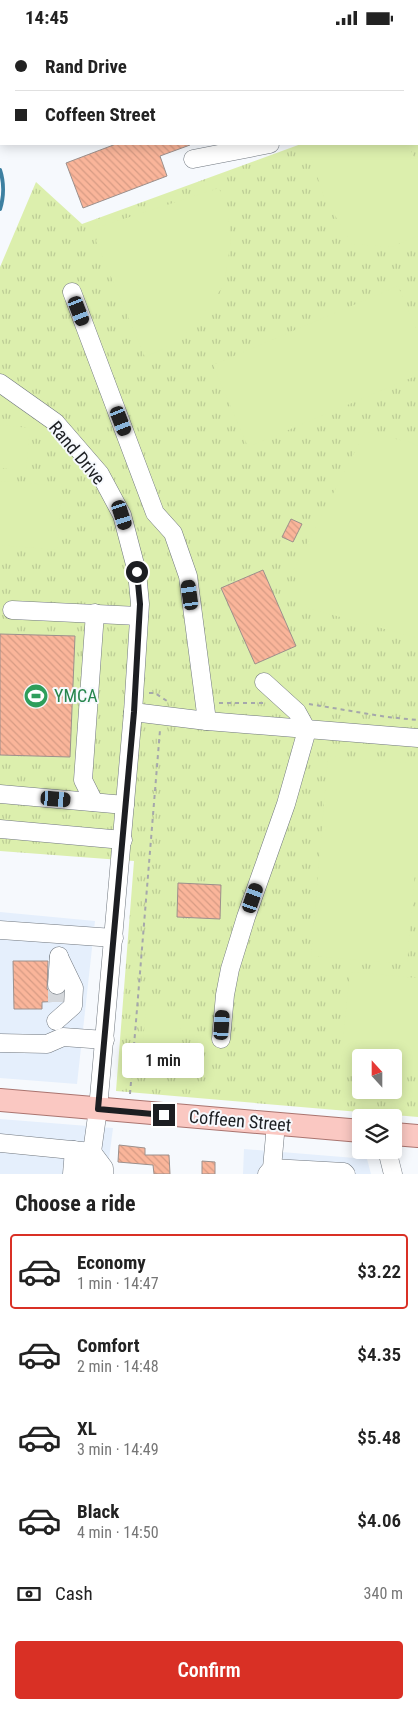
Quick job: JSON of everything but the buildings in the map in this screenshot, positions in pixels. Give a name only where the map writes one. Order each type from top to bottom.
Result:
[{"type":"main road","name":"Coffeen Street","points":[[0,1101],[352,1130]]},
{"type":"main road","points":[[402,1135],[418,1136]]},
{"type":"street","points":[[193,159],[233,147],[258,145]]},
{"type":"street","points":[[72,292],[155,513],[173,533],[188,577],[207,721]]},
{"type":"street","name":"Rand Drive","points":[[0,383],[54,422],[100,474],[122,515],[137,572],[140,604],[134,712],[105,1040],[98,1109],[83,1151]]},
{"type":"street","points":[[12,610],[139,616]]},
{"type":"street","points":[[94,803],[83,780],[96,613]]},
{"type":"street","points":[[221,1039],[225,995],[230,969],[246,917],[286,804],[307,730],[297,712],[264,682]]},
{"type":"street","points":[[134,712],[162,707],[207,721],[418,738]]},
{"type":"street","points":[[0,794],[126,805]]},
{"type":"street","points":[[0,829],[122,840]]},
{"type":"street","points":[[0,930],[114,938]]},
{"type":"street","points":[[56,1039],[60,934]]},
{"type":"street","points":[[56,1021],[73,1006],[74,988],[59,957]]},
{"type":"street","points":[[0,1043],[47,1044],[63,1037],[105,1040]]},
{"type":"street","points":[[276,1124],[270,1171],[344,1172],[346,1174]]},
{"type":"street","points":[[0,1143],[83,1151],[104,1168],[104,1174]]},
{"type":"street","points":[[72,1174],[83,1151]]},
{"type":"street","points":[[83,1151],[88,1174]]},
{"type":"street","points":[[389,1159],[393,1174]]},
{"type":"path","points":[[128,1111],[162,707]]},
{"type":"shaded area","points":[[0,912],[95,921],[77,1084],[0,1078]]},
{"type":"shaded area","points":[[0,1119],[113,1128],[107,1174],[0,1174]]},
{"type":"shaded area","points":[[244,1149],[367,1159],[371,1174],[243,1174]]},
{"type":"green space","points":[[298,145],[418,145],[418,1117],[402,1116],[402,1109],[352,1109],[352,1111],[116,1091],[134,861],[0,851],[0,267],[36,182],[82,224]]},
{"type":"green space","points":[[334,145],[408,145],[418,166],[418,236],[391,247],[352,244],[324,197],[310,154]]},
{"type":"green space","points":[[219,188],[228,213],[231,240],[224,285],[193,328],[163,349],[145,357],[96,241],[102,226]]},
{"type":"green space","points":[[398,286],[418,333],[418,375],[248,447],[213,365]]},
{"type":"green space","points":[[0,425],[30,428],[26,471],[0,468]]},
{"type":"green space","points":[[365,432],[409,442],[418,446],[418,638],[307,608],[293,571]]},
{"type":"green space","points":[[0,481],[62,486],[57,550],[0,545]]},
{"type":"green space","points":[[328,756],[418,764],[418,837],[407,964],[311,956]]},
{"type":"green space","points":[[350,972],[418,978],[418,1076],[402,1074],[402,1049],[352,1049],[352,1069],[340,1068]]},
{"type":"green space","points":[[146,1005],[182,1008],[177,1074],[141,1071]]},
{"type":"waterway","points":[[0,170],[3,189],[0,209]]},
{"type":"tunnel","points":[[57,985],[57,1002]]},
{"type":"place","name":"YMCA","points":[[36,696]]},
{"type":"route","points":[[137,572],[140,604],[134,712],[98,1109],[164,1115]]}]
